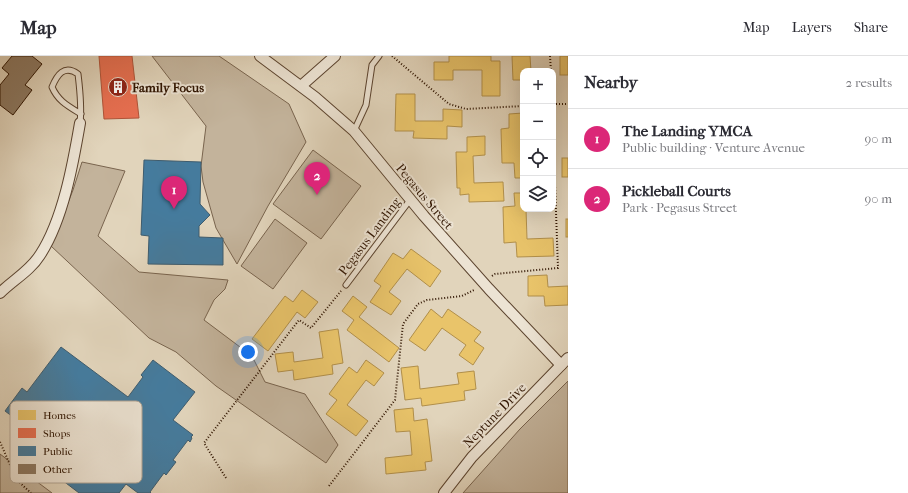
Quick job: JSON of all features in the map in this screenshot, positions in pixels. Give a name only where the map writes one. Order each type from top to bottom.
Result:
[{"type":"street","name":"Pegasus Street","points":[[260,56],[315,97],[354,131],[410,200],[489,289],[564,361]]},
{"type":"street","points":[[301,86],[335,56]]},
{"type":"street","points":[[0,293],[26,272],[40,255],[50,237],[72,170],[81,118]]},
{"type":"street","name":"Neptune Drive","points":[[444,493],[472,457],[564,361]]},
{"type":"lane","points":[[354,131],[366,105],[372,65],[379,56]]},
{"type":"lane","points":[[67,70],[74,71],[78,74],[82,105],[81,118],[61,102],[52,87],[60,73],[67,70]]},
{"type":"lane","name":"Pegasus Landing","points":[[346,285],[410,200]]},
{"type":"path","points":[[392,56],[449,104],[466,109],[520,106]]},
{"type":"path","points":[[550,56],[551,68]]},
{"type":"path","points":[[556,104],[568,104]]},
{"type":"path","points":[[490,279],[495,274],[558,268],[553,140]]},
{"type":"path","points":[[226,478],[204,443],[298,320],[311,328],[346,285]]},
{"type":"path","points":[[329,486],[395,400],[403,324],[414,309],[418,304],[427,300],[462,296],[477,288]]},
{"type":"path","points":[[0,442],[10,465]]},
{"type":"path","points":[[20,483],[31,493]]},
{"type":"shaded area","points":[[152,56],[219,56],[289,104],[306,142],[268,206],[237,264],[216,228],[203,182],[201,166],[206,126]]},
{"type":"shaded area","points":[[313,150],[361,186],[321,239],[273,204]]},
{"type":"shaded area","points":[[82,162],[125,171],[98,236],[139,272],[228,280],[225,289],[214,300],[204,320],[252,356],[265,382],[305,394],[338,445],[326,463],[216,386],[176,352],[149,338],[51,246],[73,190]]},
{"type":"shaded area","points":[[275,219],[307,243],[273,289],[241,266]]},
{"type":"shaded area","points":[[568,381],[568,493],[463,493],[520,429]]},
{"type":"shaded area","points":[[0,454],[10,462],[10,483],[39,483],[52,493],[0,493]]},
{"type":"building: Homes","points":[[449,56],[491,56],[491,61],[500,61],[500,96],[482,96],[482,70],[453,70],[453,80],[434,80],[434,62],[449,62]]},
{"type":"building: Homes","points":[[512,56],[530,56],[531,68],[520,68],[520,80],[513,80]]},
{"type":"building: Homes","points":[[560,56],[568,56],[568,75],[560,75]]},
{"type":"building: Homes","points":[[396,94],[415,94],[415,121],[443,121],[443,109],[462,110],[462,127],[447,126],[447,139],[413,138],[414,131],[395,131]]},
{"type":"building: Homes","points":[[520,113],[520,178],[515,178],[514,163],[502,163],[501,129],[509,128],[509,114]]},
{"type":"building: Homes","points":[[485,136],[485,155],[473,156],[474,183],[503,182],[504,201],[469,202],[469,194],[460,195],[460,188],[457,188],[456,152],[467,152],[467,137]]},
{"type":"building: Homes","points":[[562,158],[568,158],[568,177],[562,177]]},
{"type":"building: Homes","points":[[514,193],[520,193],[520,212],[526,212],[527,239],[553,238],[554,256],[517,257],[516,242],[504,243],[503,207],[515,206]]},
{"type":"building: Homes","points":[[566,219],[568,219],[568,237],[566,237]]},
{"type":"building: Homes","points":[[411,249],[441,271],[430,287],[407,269],[389,292],[401,301],[391,315],[370,302],[381,286],[374,281],[393,253],[403,259]]},
{"type":"building: Homes","points":[[547,275],[548,287],[568,286],[568,305],[545,306],[544,296],[528,296],[528,276]]},
{"type":"building: Homes","points":[[302,290],[318,302],[305,318],[297,312],[268,351],[252,339],[285,296],[293,302]]},
{"type":"building: Homes","points":[[353,296],[367,307],[359,317],[399,348],[389,362],[347,330],[354,320],[342,311]]},
{"type":"building: Homes","points":[[431,309],[442,318],[448,309],[481,332],[474,341],[484,348],[473,365],[459,355],[466,345],[442,328],[425,351],[409,340]]},
{"type":"building: Homes","points":[[338,329],[343,363],[332,365],[333,374],[294,380],[293,370],[278,372],[275,354],[293,352],[294,362],[323,358],[319,332]]},
{"type":"building: Homes","points":[[366,360],[384,373],[374,386],[366,380],[347,405],[368,421],[356,436],[326,414],[337,400],[329,394],[349,367],[357,373]]},
{"type":"building: Homes","points":[[418,366],[420,389],[459,384],[457,373],[474,371],[476,389],[464,391],[465,400],[422,406],[421,398],[405,400],[401,368]]},
{"type":"building: Homes","points":[[413,408],[414,421],[427,419],[432,461],[425,462],[426,470],[386,474],[385,458],[412,455],[410,431],[396,432],[394,410]]},
{"type":"building: Shops","name":"Family Focus","points":[[99,56],[132,56],[139,118],[104,119]]},
{"type":"building: Public","points":[[144,160],[201,162],[200,204],[210,215],[199,226],[199,237],[223,238],[223,265],[148,264],[149,236],[141,235]]},
{"type":"building: Public","points":[[61,347],[128,397],[143,377],[141,375],[153,360],[195,392],[173,420],[193,435],[190,442],[188,440],[173,460],[176,462],[166,475],[164,473],[150,492],[151,493],[138,493],[126,484],[119,493],[79,493],[66,483],[142,483],[142,401],[12,401],[22,388],[27,392]]},
{"type":"building: Public","points":[[10,404],[10,415],[5,411]]},
{"type":"building: Other","points":[[12,56],[32,56],[42,64],[25,85],[32,90],[13,115],[0,105],[0,85],[9,74],[2,68]]},
{"type":"place","name":"Family Focus","points":[[118,87]]},
{"type":"place","name":"Pickleball Courts","points":[[317,195]]},
{"type":"place","name":"The Landing YMCA","points":[[174,209]]}]
